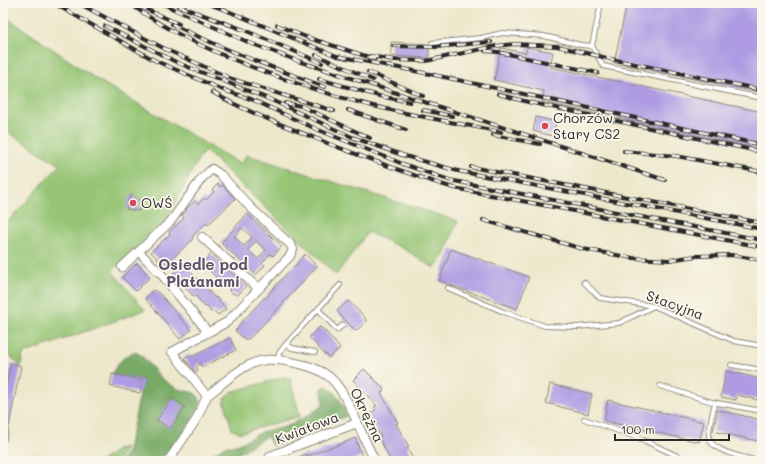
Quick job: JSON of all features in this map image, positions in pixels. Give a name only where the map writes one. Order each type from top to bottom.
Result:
[{"type":"street","points":[[122,268],[171,221],[202,178],[212,169],[221,175],[250,207],[290,244],[293,249],[290,256],[233,317],[208,333],[172,352],[207,396]]},
{"type":"street","points":[[202,237],[259,289]]},
{"type":"street","points":[[139,252],[162,275],[208,333]]},
{"type":"street","name":"Okrężna","points":[[168,461],[196,420],[207,396],[242,368],[260,361],[278,360],[309,366],[329,377],[343,392],[375,461]]},
{"type":"street","name":"Kwiatowa","points":[[272,461],[270,456],[358,423]]},
{"type":"lane","points":[[601,3],[592,46],[603,66],[762,98]]},
{"type":"lane","points":[[432,43],[480,38],[502,33],[544,36],[581,45],[592,46]]},
{"type":"lane","name":"Stacyjna","points":[[584,282],[600,298],[654,306],[734,341],[762,346]]},
{"type":"lane","points":[[278,360],[279,353],[286,344],[340,285]]},
{"type":"lane","points":[[448,288],[504,312],[545,326],[577,326],[619,323],[654,306]]},
{"type":"lane","points":[[318,309],[337,330],[343,324]]},
{"type":"lane","points":[[286,344],[292,348],[315,352]]},
{"type":"lane","points":[[731,365],[762,370]]},
{"type":"lane","points":[[660,386],[715,403],[762,411]]},
{"type":"lane","points":[[715,403],[709,437],[713,445],[722,451],[757,461]]},
{"type":"lane","points":[[584,419],[639,438],[688,461]]},
{"type":"green space","points":[[3,15],[96,79],[240,164],[247,155],[458,221],[444,255],[434,268],[406,250],[368,232],[336,275],[205,150],[199,158],[167,219],[112,271],[145,310],[23,354],[21,367],[3,349],[3,227],[60,165],[3,129]]},
{"type":"green space","points":[[135,352],[142,356],[162,379],[178,389],[195,393],[199,397],[201,404],[183,434],[164,461],[121,461],[128,450],[143,380],[112,374],[121,360],[127,355]]},
{"type":"green space","points":[[284,377],[290,378],[300,416],[241,433],[232,430],[224,399],[231,392]]},
{"type":"green space","points":[[326,386],[337,395],[347,416],[272,446],[267,436],[226,461],[208,461],[211,455],[225,446],[244,442],[267,430],[279,429],[314,412],[322,406],[322,388]]},
{"type":"green space","points":[[126,447],[118,461],[101,461],[118,449]]},
{"type":"building","points":[[627,3],[762,3],[762,93],[614,63]]},
{"type":"building","points":[[391,42],[429,44],[429,58],[391,56]]},
{"type":"building","points":[[527,47],[553,52],[550,67],[762,112],[762,149],[542,102],[544,91],[494,80],[501,48],[526,53]]},
{"type":"building","name":"Chorzów Stary CS2","points":[[536,117],[556,122],[553,136],[533,131]]},
{"type":"building","points":[[218,184],[220,187],[222,185],[235,199],[208,225],[206,223],[192,237],[193,239],[164,266],[151,252],[184,218],[182,215],[187,210],[186,209],[195,201],[198,204],[204,198],[206,200],[214,192],[212,190]]},
{"type":"building","name":"OWŚ","points":[[132,195],[140,201],[139,211],[126,209],[130,196]]},
{"type":"building","points":[[247,214],[282,246],[273,256],[270,254],[262,263],[265,265],[256,275],[221,243]],"holes":[[[242,228],[252,237],[244,246],[234,237]],[[256,241],[266,250],[258,259],[248,250]]]},
{"type":"building","points":[[451,249],[529,277],[517,309],[439,281]]},
{"type":"building","points":[[211,254],[246,286],[237,296],[234,293],[233,294],[229,290],[230,289],[220,280],[219,281],[215,278],[216,277],[206,267],[205,269],[201,265]]},
{"type":"building","points":[[305,254],[317,266],[274,313],[249,339],[248,338],[246,340],[235,331],[239,327],[238,326],[263,299],[269,295],[268,294],[293,267],[298,264],[297,263]]},
{"type":"building","points":[[137,263],[150,277],[136,291],[122,277]]},
{"type":"building","points":[[184,264],[226,309],[218,315],[213,310],[211,312],[206,306],[205,307],[195,295],[193,296],[173,273]]},
{"type":"building","points":[[154,290],[157,293],[158,292],[191,330],[180,339],[145,298]]},
{"type":"building","points":[[348,301],[365,317],[364,318],[367,321],[356,331],[337,311]]},
{"type":"building","points":[[320,327],[340,348],[329,358],[309,337]]},
{"type":"building","points":[[230,338],[236,350],[202,367],[200,363],[196,367],[198,370],[195,372],[184,358],[189,355],[191,357]]},
{"type":"building","points":[[11,363],[21,366],[6,441],[3,440],[3,398]]},
{"type":"building","points":[[364,369],[384,390],[381,393],[398,423],[396,424],[409,447],[407,448],[414,461],[391,461],[379,438],[381,437],[368,415],[376,410],[374,407],[377,406],[353,380]]},
{"type":"building","points":[[726,371],[762,379],[762,401],[737,395],[736,400],[721,397]]},
{"type":"building","points":[[112,374],[143,380],[140,393],[110,386]]},
{"type":"building","points":[[550,384],[592,394],[588,414],[546,403]]},
{"type":"building","points":[[172,398],[185,407],[170,429],[157,420]]},
{"type":"building","points":[[608,400],[704,422],[699,442],[604,421]]},
{"type":"building","points":[[718,410],[762,420],[762,442],[713,431]]},
{"type":"building","points":[[355,438],[362,456],[350,461],[289,461],[306,454],[307,456],[331,448]]},
{"type":"tram line","points":[[33,461],[34,456]]},
{"type":"railway","points":[[53,3],[156,61],[223,90],[251,99],[316,129],[403,164],[449,180],[762,240]]},
{"type":"railway","points":[[78,3],[167,50],[232,79],[334,111]]},
{"type":"railway","points":[[129,3],[154,20],[192,41],[232,59],[284,79],[319,91],[373,106],[501,132]]},
{"type":"railway","points":[[160,3],[250,43],[298,61],[665,180]]},
{"type":"railway","points":[[206,3],[337,56],[425,73],[762,145]]},
{"type":"railway","points":[[139,6],[179,24]]},
{"type":"railway","points":[[179,6],[244,30],[322,63]]},
{"type":"railway","points":[[172,24],[229,50],[325,87]]},
{"type":"railway","points":[[277,25],[306,37],[375,59]]},
{"type":"railway","points":[[105,26],[178,63],[269,99],[352,137],[405,156],[458,171],[762,229]]},
{"type":"railway","points":[[393,46],[436,47],[491,42]]},
{"type":"railway","points":[[370,56],[395,60],[426,61],[496,46],[514,44],[557,46],[611,59],[762,90]]},
{"type":"railway","points":[[485,51],[498,52],[598,73]]},
{"type":"railway","points":[[316,55],[373,80]]},
{"type":"railway","points":[[368,72],[423,96]]},
{"type":"railway","points":[[319,79],[379,96],[410,102]]},
{"type":"railway","points":[[212,92],[254,113],[327,143],[454,188],[762,247]]},
{"type":"railway","points":[[498,94],[528,102],[762,152]]},
{"type":"railway","points":[[285,103],[301,106],[370,138]]},
{"type":"railway","points":[[348,110],[406,130]]},
{"type":"railway","points":[[423,110],[452,116]]},
{"type":"railway","points":[[493,135],[540,144]]},
{"type":"railway","points":[[624,151],[676,156],[762,172]]},
{"type":"railway","points":[[471,167],[762,223]]},
{"type":"railway","points":[[483,220],[583,249],[633,258],[669,260],[696,256],[731,255],[762,260]]},
{"type":"place","name":"Chorzów Stary CS2","points":[[545,126]]},
{"type":"place","name":"OWŚ","points":[[133,203]]},
{"type":"district","name":"Osiedle pod Platanami","points":[[203,274]]}]
